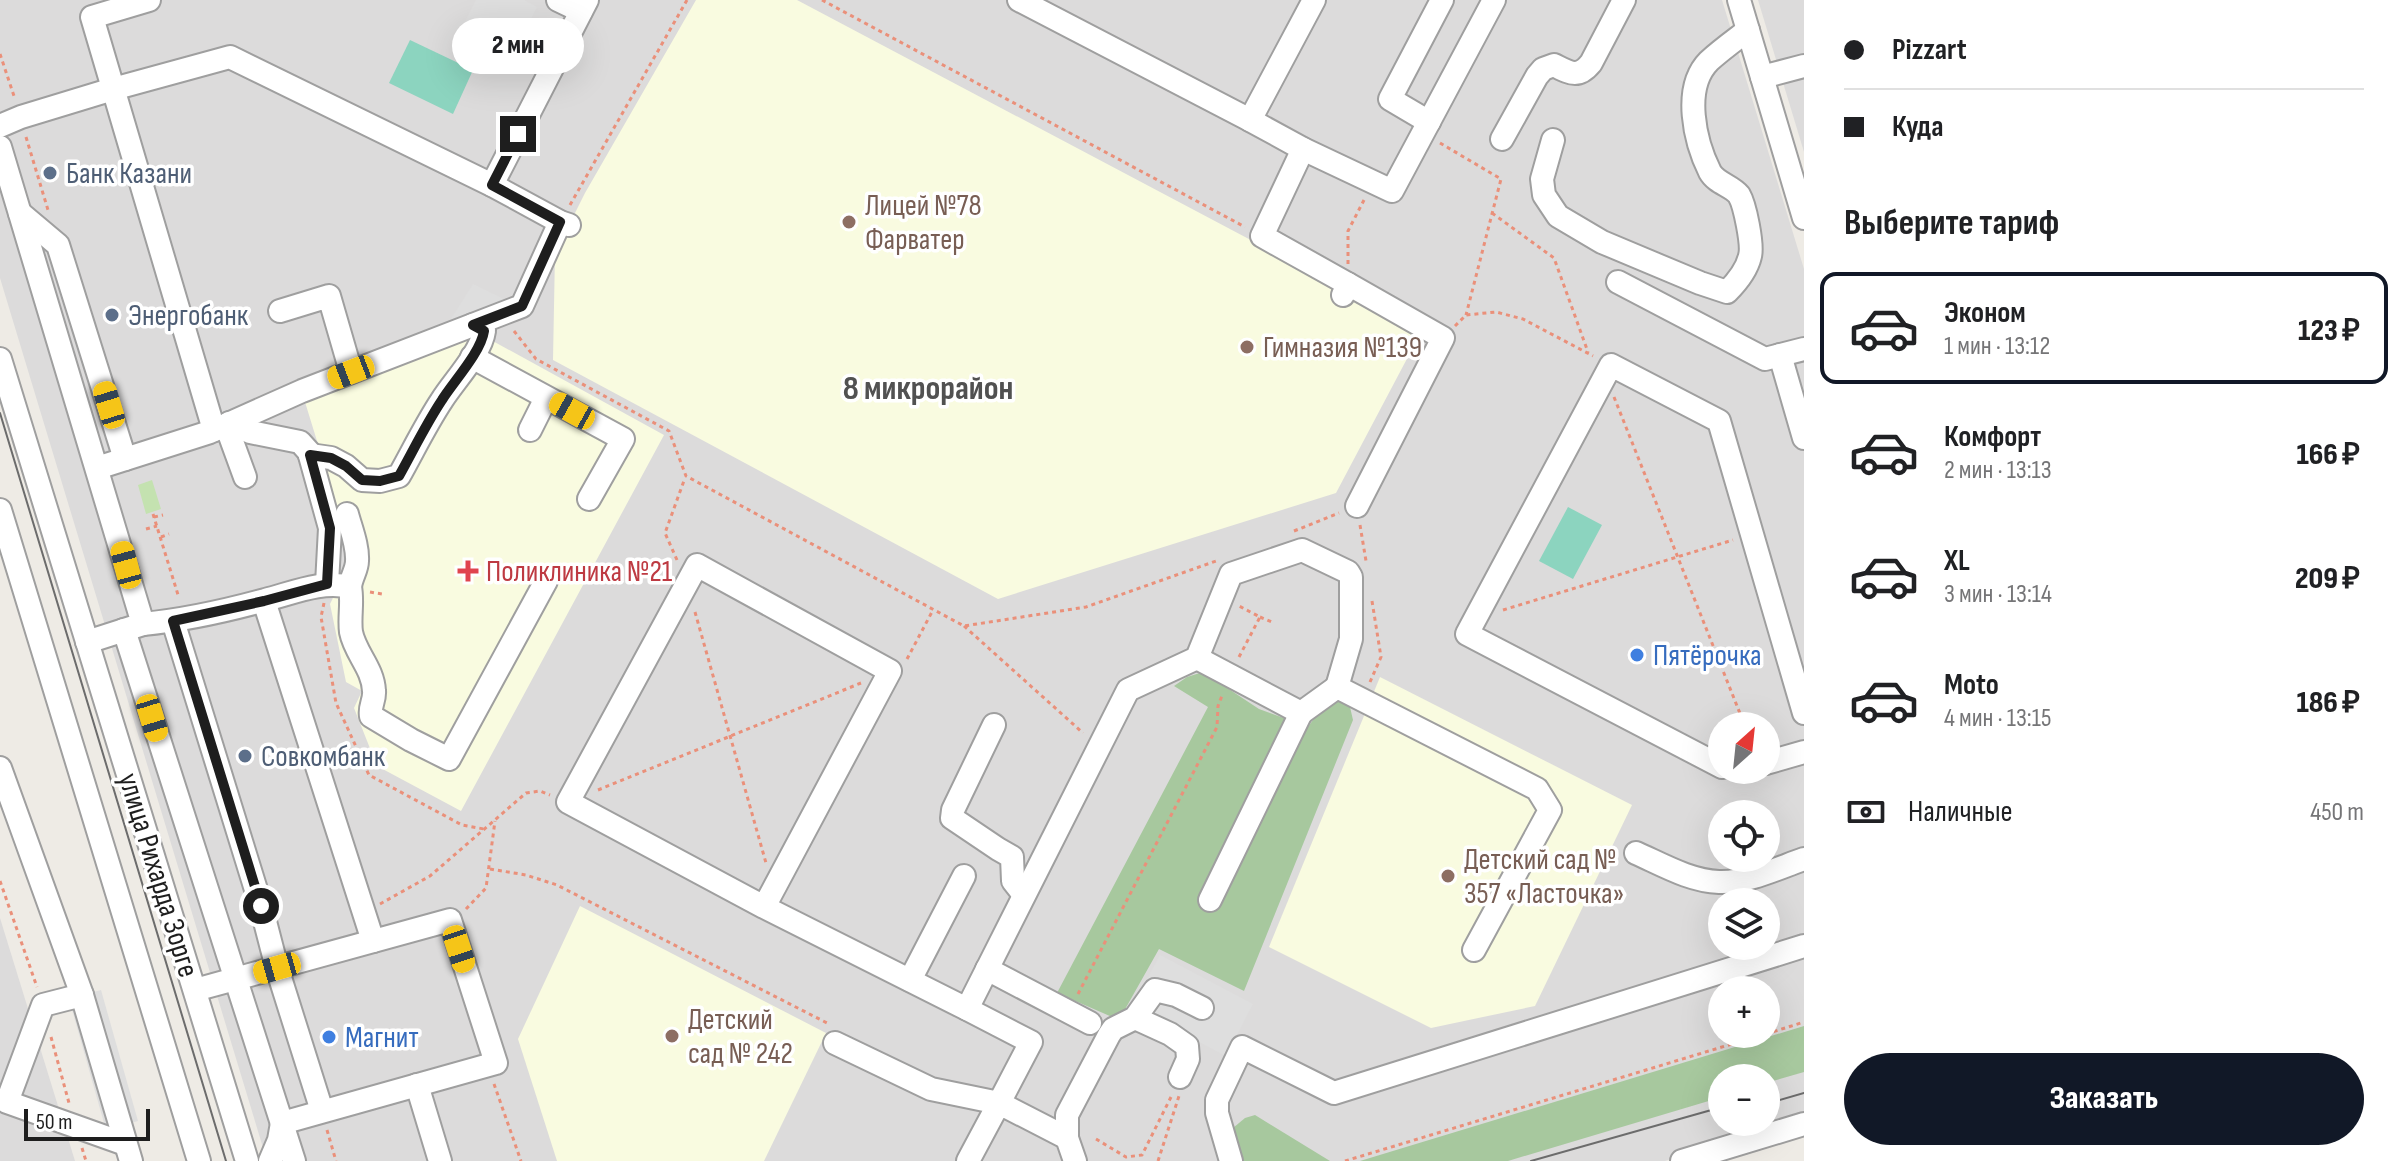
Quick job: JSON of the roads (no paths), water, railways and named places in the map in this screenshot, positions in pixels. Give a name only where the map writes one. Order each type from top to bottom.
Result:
[{"type":"street","points":[[149,0],[92,17],[223,426],[245,477]]},
{"type":"street","points":[[492,185],[584,6],[558,0]]},
{"type":"street","points":[[1019,0],[1303,149],[1392,191],[1494,0]]},
{"type":"street","points":[[1250,120],[1314,0]]},
{"type":"street","points":[[1426,128],[1390,99],[1442,0]]},
{"type":"street","points":[[1502,139],[1543,69],[1554,65],[1574,73],[1585,71],[1624,0]]},
{"type":"street","points":[[1739,0],[1804,218]]},
{"type":"street","points":[[1553,140],[1542,179],[1544,195],[1558,216],[1602,242],[1727,292],[1738,281],[1750,255],[1745,214],[1738,195],[1711,176],[1696,129],[1694,98],[1695,86],[1707,63],[1748,30]]},
{"type":"street","points":[[10,122],[113,89],[230,57],[564,223],[522,306],[302,391],[223,426],[97,468]]},
{"type":"street","points":[[1762,77],[1804,66]]},
{"type":"street","points":[[0,147],[97,468],[134,627],[234,980],[294,1161]]},
{"type":"street","points":[[1303,149],[1262,236],[1346,290],[1443,338],[1357,506]]},
{"type":"street","points":[[20,213],[58,245],[125,459]]},
{"type":"street","points":[[1618,282],[1765,359],[1804,349]]},
{"type":"street","points":[[280,311],[329,296],[351,372]]},
{"type":"street","points":[[310,455],[331,458],[362,480],[380,481],[399,476],[440,403],[484,336],[484,331],[473,325]]},
{"type":"street","points":[[1780,355],[1804,438]]},
{"type":"street","points":[[472,357],[623,439],[589,499]]},
{"type":"street","name":"улица Рихарда Зорге","points":[[0,359],[247,1161]]},
{"type":"street","points":[[1708,760],[1467,634],[1608,370],[1719,421],[1804,713]]},
{"type":"street","points":[[530,430],[546,398]]},
{"type":"street","points":[[223,426],[300,442],[310,455],[330,528],[327,584]]},
{"type":"street","name":"улица Рихарда Зорге","points":[[0,510],[199,1161]]},
{"type":"street","points":[[347,514],[357,552],[357,566],[350,587],[351,632],[371,675],[374,691],[371,716],[449,759],[546,581]]},
{"type":"street","points":[[967,1009],[1128,690],[1197,658],[1231,574],[1302,550],[1348,572],[1351,577],[1351,639],[1337,687],[1301,713],[1210,900]]},
{"type":"street","points":[[769,898],[890,671],[697,565],[568,802],[769,898],[910,980],[1031,1042],[968,1161]]},
{"type":"street","points":[[87,642],[134,627],[264,601],[327,584],[350,587]]},
{"type":"street","points":[[264,601],[373,941]]},
{"type":"street","points":[[173,621],[322,1111]]},
{"type":"street","points":[[1197,658],[1301,713]]},
{"type":"street","points":[[1337,687],[1537,789],[1550,810],[1474,950]]},
{"type":"street","points":[[994,725],[952,818],[1012,857],[1013,881],[1024,895]]},
{"type":"street","points":[[1780,759],[1804,752]]},
{"type":"street","points":[[0,768],[82,995],[128,1152]]},
{"type":"street","points":[[1636,853],[1689,876],[1719,882],[1752,877],[1804,859]]},
{"type":"street","points":[[910,980],[964,876]]},
{"type":"street","points":[[195,990],[450,920],[496,1063],[282,1123]]},
{"type":"street","points":[[1231,1161],[1217,1113],[1217,1100],[1242,1047],[1334,1093],[1804,946]]},
{"type":"street","points":[[987,969],[1090,1023]]},
{"type":"street","points":[[1075,1161],[1067,1138],[1067,1115],[1113,1029],[1135,1018],[1155,990],[1176,995],[1202,1008]]},
{"type":"street","points":[[82,995],[43,1005],[7,1102],[128,1152]]},
{"type":"street","points":[[1135,1018],[1170,1034],[1187,1046],[1188,1059],[1180,1077]]},
{"type":"street","points":[[835,1043],[931,1089],[999,1103],[1067,1138]]},
{"type":"street","points":[[417,1085],[440,1161]]},
{"type":"street","points":[[270,1161],[282,1123]]},
{"type":"street","points":[[1682,1161],[1804,1124]]},
{"type":"tram line","points":[[0,413],[226,1161]]},
{"type":"tram line","points":[[1780,1100],[1804,1093]]},
{"type":"tram line","points":[[1531,1161],[1708,1111]]},
{"type":"place","name":"Банк Казани","points":[[50,173]]},
{"type":"place","name":"Лицей №78 Фарватер","points":[[849,222]]},
{"type":"place","name":"Энергобанк","points":[[112,315]]},
{"type":"place","name":"Гимназия №139","points":[[1247,347]]},
{"type":"place","name":"Поликлиника №21","points":[[468,571]]},
{"type":"place","name":"Пятёрочка","points":[[1637,655]]},
{"type":"place","name":"Совкомбанк","points":[[245,756]]},
{"type":"place","name":"Детский сад № 357 «Ласточка»","points":[[1448,876]]},
{"type":"place","name":"Детский сад № 242","points":[[672,1036]]},
{"type":"place","name":"Магнит","points":[[329,1037]]},
{"type":"district","name":"8 микрорайон","points":[[928,387]]}]
